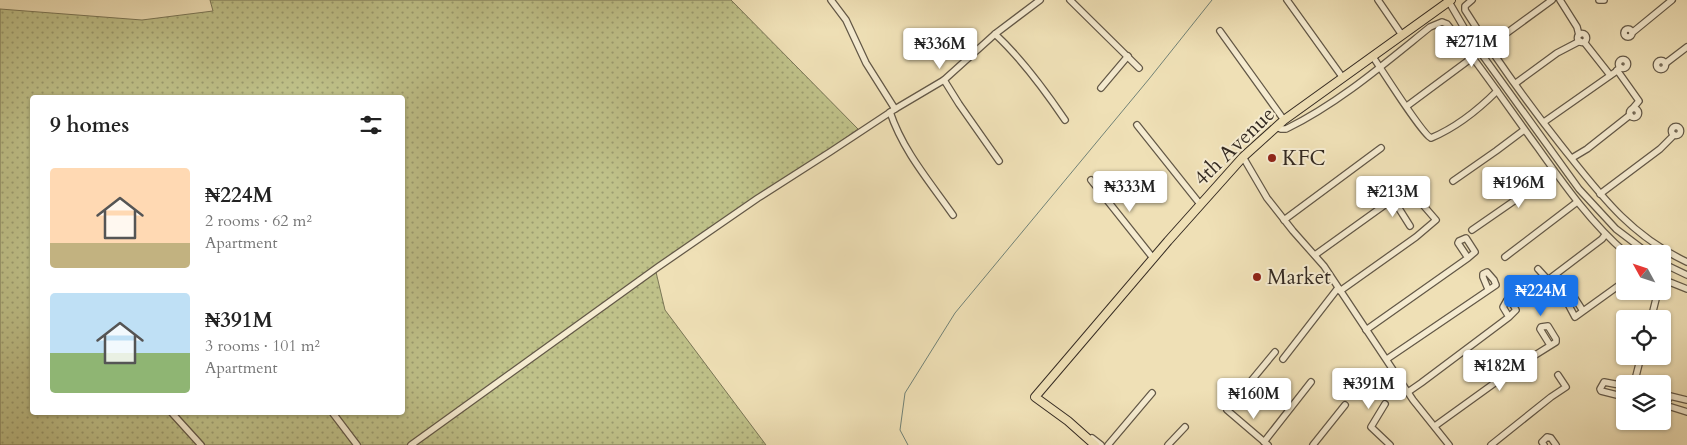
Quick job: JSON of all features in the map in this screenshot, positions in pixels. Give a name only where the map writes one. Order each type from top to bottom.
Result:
[{"type":"main road","name":"4th Avenue","points":[[1068,421],[1035,397],[1200,204],[1243,157],[1284,120],[1450,1]]},
{"type":"main road","points":[[1068,421],[1095,445]]},
{"type":"street","points":[[831,0],[846,20],[866,63],[893,110],[898,134],[953,215]]},
{"type":"street","points":[[411,445],[658,267],[758,198],[893,110],[944,80],[995,34],[1040,0]]},
{"type":"street","points":[[1070,0],[1139,68]]},
{"type":"street","points":[[1288,0],[1343,78]]},
{"type":"street","points":[[1378,0],[1402,35]]},
{"type":"street","points":[[1472,0],[1465,6],[1465,10],[1488,46],[1600,194],[1624,220],[1644,237],[1669,254],[1687,262]]},
{"type":"street","points":[[1488,46],[1552,0]]},
{"type":"street","points":[[1560,0],[1577,27],[1581,39],[1610,75]]},
{"type":"street","points":[[1599,0],[1604,0]]},
{"type":"street","points":[[1633,32],[1672,0]]},
{"type":"street","points":[[1450,1],[1470,38],[1590,202],[1616,229],[1637,245]]},
{"type":"street","points":[[1276,127],[1281,130],[1286,129],[1312,116],[1380,68],[1430,27],[1442,22],[1447,24],[1473,56],[1577,202],[1605,235],[1617,245]]},
{"type":"street","points":[[1412,42],[1413,27]]},
{"type":"street","points":[[1220,31],[1284,120]]},
{"type":"street","points":[[995,34],[1007,45],[1046,92],[1065,120]]},
{"type":"street","points":[[1470,38],[1488,46]]},
{"type":"street","points":[[1516,83],[1581,39]]},
{"type":"street","points":[[1666,63],[1687,47]]},
{"type":"street","points":[[1382,50],[1389,61]]},
{"type":"street","points":[[1482,54],[1483,67],[1487,76]]},
{"type":"street","points":[[1101,88],[1128,56]]},
{"type":"street","points":[[1407,106],[1473,56]]},
{"type":"street","points":[[1373,57],[1427,137],[1431,138],[1460,121],[1482,105],[1497,90]]},
{"type":"street","points":[[1544,122],[1619,69],[1639,101],[1631,110],[1630,115],[1587,149],[1572,158]]},
{"type":"street","points":[[944,80],[999,161]]},
{"type":"street","points":[[1137,125],[1200,204]]},
{"type":"street","points":[[1454,180],[1496,152],[1524,130]]},
{"type":"street","points":[[1600,194],[1660,149],[1674,135]]},
{"type":"street","points":[[1284,220],[1380,148]]},
{"type":"street","points":[[1243,157],[1267,198],[1315,255],[1408,392],[1449,445]]},
{"type":"street","points":[[1472,230],[1524,194],[1553,170]]},
{"type":"street","points":[[1091,180],[1153,258]]},
{"type":"street","points":[[1283,359],[1339,290],[1416,237],[1436,220],[1410,190],[1393,199],[1315,255]]},
{"type":"street","points":[[1393,199],[1410,226]]},
{"type":"street","points":[[1505,256],[1577,202]]},
{"type":"street","points":[[1538,270],[1548,280],[1605,235]]},
{"type":"street","points":[[1366,330],[1468,258]]},
{"type":"street","points":[[1671,267],[1687,275]]},
{"type":"street","points":[[1671,283],[1687,289]]},
{"type":"street","points":[[1583,311],[1616,287]]},
{"type":"street","points":[[1387,359],[1488,290]]},
{"type":"street","points":[[1408,392],[1509,317]]},
{"type":"street","points":[[1435,426],[1550,345]]},
{"type":"street","points":[[1275,352],[1228,410],[1266,443],[1311,382]]},
{"type":"street","points":[[1491,445],[1566,387],[1558,375]]},
{"type":"street","points":[[1616,384],[1604,382],[1600,388],[1601,391],[1616,395]]},
{"type":"street","points":[[1108,445],[1152,392]]},
{"type":"street","points":[[1687,400],[1670,396],[1666,404],[1687,412]]},
{"type":"street","points":[[1385,404],[1370,428],[1390,445]]},
{"type":"street","points":[[1313,445],[1345,405]]},
{"type":"street","points":[[174,415],[202,445]]},
{"type":"street","points":[[334,415],[357,445]]},
{"type":"street","points":[[1068,421],[1101,445]]},
{"type":"street","points":[[1168,445],[1185,427]]},
{"type":"street","points":[[1544,445],[1542,442],[1547,437],[1551,438],[1556,445]]},
{"type":"green space","points":[[210,0],[731,0],[858,129],[656,272],[665,310],[766,445],[0,445],[0,9],[142,20],[213,11]]},
{"type":"waterway","points":[[908,445],[900,430],[905,393],[955,313],[1212,0]]},
{"type":"place","name":"KFC","points":[[1272,158]]},
{"type":"place","name":"Market","points":[[1257,277]]}]
